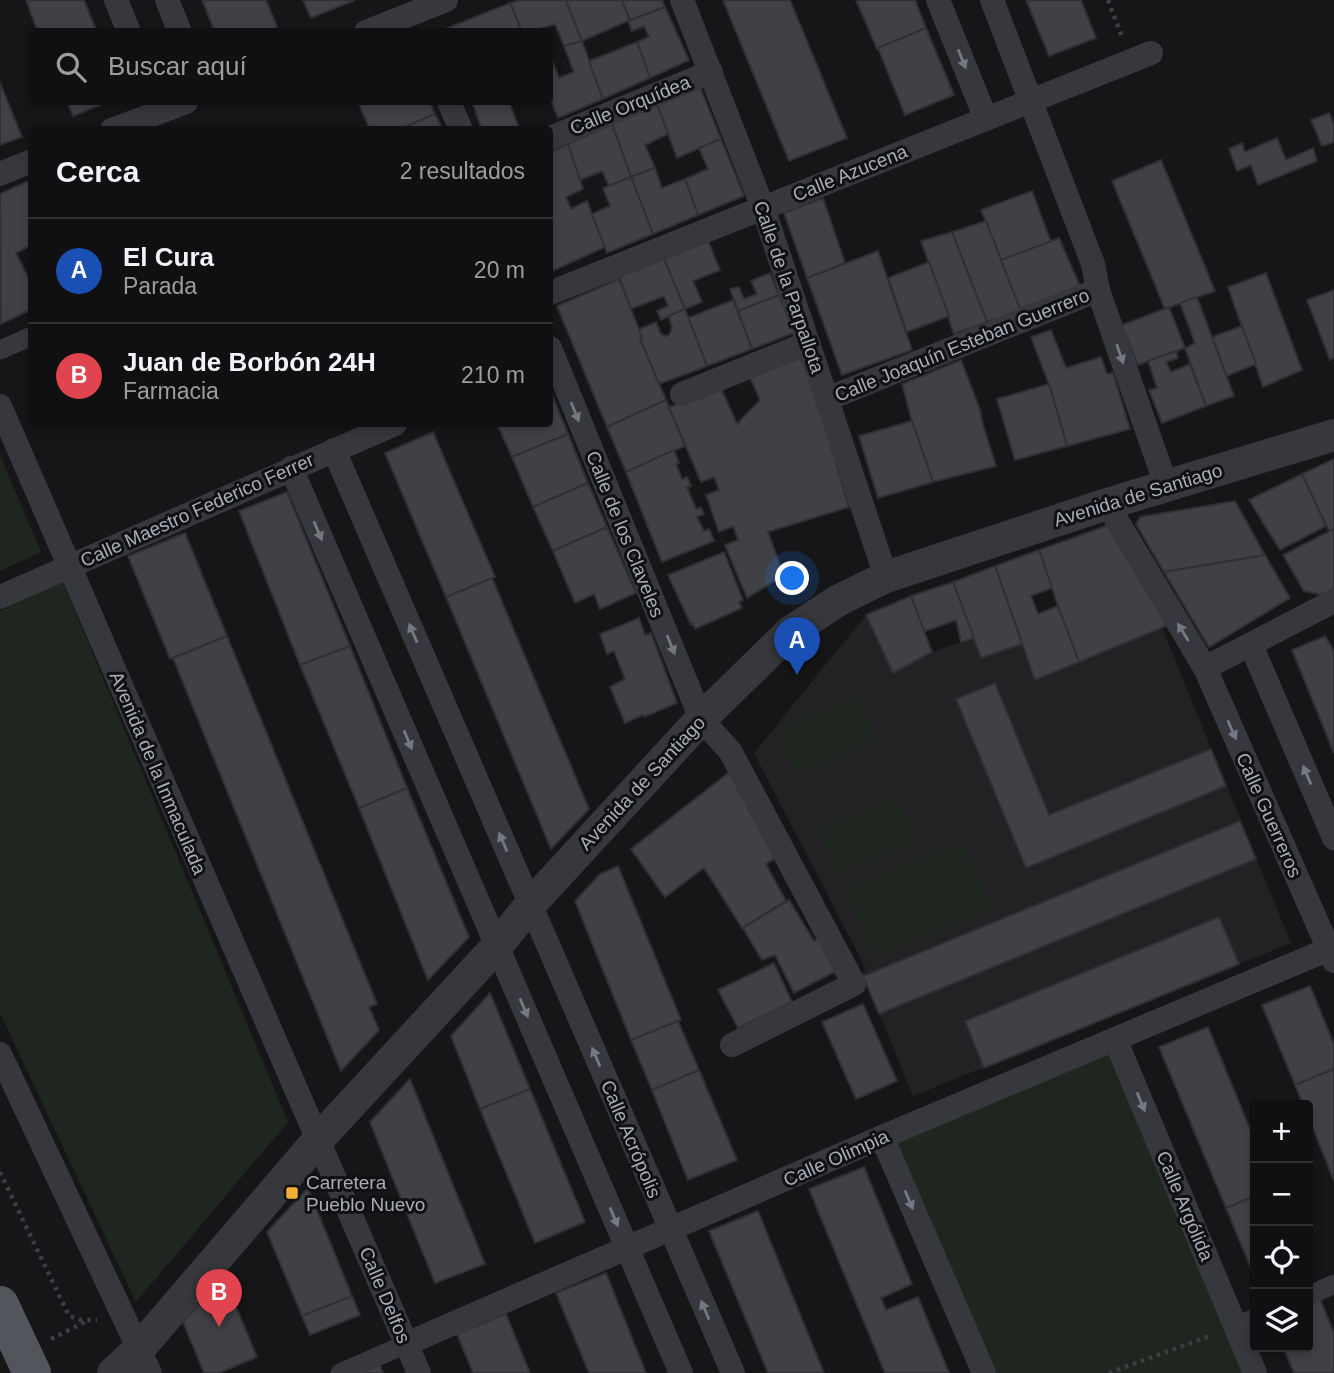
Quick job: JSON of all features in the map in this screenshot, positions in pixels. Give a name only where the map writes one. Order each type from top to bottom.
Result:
[{"type":"main road","points":[[0,1305],[28,1363]]},
{"type":"street","points":[[116,0],[127,28]]},
{"type":"street","points":[[167,0],[178,28]]},
{"type":"street","points":[[377,28],[446,0]]},
{"type":"street","name":"Calle de la Parpallota","points":[[682,0],[763,208],[886,577]]},
{"type":"street","points":[[938,0],[986,119]]},
{"type":"street","points":[[992,0],[1093,264],[1098,290],[1166,485]]},
{"type":"street","name":"Calle Azucena","points":[[553,292],[1140,57]]},
{"type":"street","name":"Calle Orquídea","points":[[553,137],[711,72]]},
{"type":"street","points":[[450,105],[459,126]]},
{"type":"street","points":[[121,126],[159,106]]},
{"type":"street","points":[[0,174],[28,163]]},
{"type":"street","name":"Calle Joaquín Esteban Guerrero","points":[[827,399],[1098,290]]},
{"type":"street","points":[[0,350],[28,338]]},
{"type":"street","points":[[682,394],[808,343]]},
{"type":"street","name":"Calle de los Claveles","points":[[553,360],[701,719],[730,751],[854,984],[732,1045]]},
{"type":"street","name":"Avenida de la Inmaculada","points":[[0,406],[318,1140]]},
{"type":"street","name":"Calle Maestro Federico Ferrer","points":[[0,597],[388,427]]},
{"type":"street","name":"Avenida de Santiago","points":[[113,1373],[144,1361],[318,1140],[701,719],[790,632],[839,600],[886,577],[1166,485],[1334,435]]},
{"type":"street","name":"Calle Acrópolis","points":[[334,450],[733,1373]]},
{"type":"street","points":[[291,468],[681,1373]]},
{"type":"street","name":"Calle Guerreros","points":[[1107,504],[1205,668],[1332,952]]},
{"type":"street","points":[[1205,668],[1334,601]]},
{"type":"street","points":[[1251,645],[1334,838]]},
{"type":"street","name":"Calle Olimpia","points":[[340,1373],[882,1137],[1332,952]]},
{"type":"street","name":"Calle Argólida","points":[[1115,1039],[1246,1322],[1255,1373]]},
{"type":"street","points":[[0,1054],[108,1313],[144,1361]]},
{"type":"street","points":[[882,1137],[984,1373]]},
{"type":"street","name":"Calle Delfos","points":[[318,1140],[419,1373]]},
{"type":"street","points":[[1313,1294],[1334,1284]]},
{"type":"path","points":[[1108,0],[1140,57]]},
{"type":"path","points":[[0,1172],[69,1316],[89,1320],[108,1313]]},
{"type":"path","points":[[28,1363],[89,1320],[108,1313]]},
{"type":"path","points":[[1109,1373],[1246,1322]]},
{"type":"shaded area","points":[[0,455],[41,552],[0,571]]},
{"type":"shaded area","points":[[63,582],[288,1122],[136,1302],[0,1013],[0,611]]},
{"type":"shaded area","points":[[866,615],[893,673],[932,652],[974,638],[981,658],[1022,644],[1036,680],[1162,628],[1291,943],[913,1096],[862,972],[866,969],[754,753]]},
{"type":"shaded area","points":[[859,695],[878,740],[796,775],[777,730]]},
{"type":"shaded area","points":[[898,796],[917,841],[838,873],[819,829]]},
{"type":"shaded area","points":[[964,841],[992,909],[874,957],[846,889]]},
{"type":"shaded area","points":[[1115,1039],[1255,1373],[984,1373],[882,1137]]},
{"type":"building","points":[[26,0],[84,0],[95,28],[36,28]]},
{"type":"building","points":[[202,0],[266,0],[277,28],[213,28]]},
{"type":"building","points":[[303,0],[355,0],[311,18]]},
{"type":"building","points":[[520,0],[566,0],[582,41],[564,46],[555,24],[542,28],[520,28],[510,3]]},
{"type":"building","points":[[566,0],[622,0],[630,20],[582,41]]},
{"type":"building","points":[[622,0],[662,0],[665,7],[630,20]]},
{"type":"building","points":[[723,0],[790,0],[847,138],[789,161]]},
{"type":"building","points":[[856,0],[915,0],[926,28],[877,49]]},
{"type":"building","points":[[1026,0],[1081,0],[1096,38],[1049,56]]},
{"type":"building","points":[[510,3],[520,28],[448,28]]},
{"type":"building","points":[[665,7],[689,60],[650,78],[637,42],[649,37],[644,26],[632,31],[628,21]]},
{"type":"building","points":[[926,28],[954,95],[905,115],[878,48]]},
{"type":"building","points":[[582,41],[603,99],[558,118],[553,105],[553,63],[559,78],[574,72],[564,46]]},
{"type":"building","points":[[637,42],[650,78],[603,99],[589,61]]},
{"type":"building","points":[[0,83],[22,137],[0,145]]},
{"type":"building","points":[[700,87],[721,139],[677,158],[657,104]]},
{"type":"building","points":[[656,102],[668,134],[645,145],[655,168],[631,177],[611,121]]},
{"type":"building","points":[[68,105],[100,105],[73,116]]},
{"type":"building","points":[[359,105],[431,105],[435,114],[407,126],[368,126]]},
{"type":"building","points":[[473,105],[510,105],[518,126],[481,126]]},
{"type":"building","points":[[1329,113],[1334,124],[1334,142],[1322,146],[1311,120]]},
{"type":"building","points":[[435,114],[441,126],[407,126]]},
{"type":"building","points":[[612,124],[631,177],[609,186],[602,171],[580,180],[568,144]]},
{"type":"building","points":[[1277,138],[1286,160],[1313,148],[1317,161],[1258,185],[1251,165],[1237,171],[1229,149],[1242,143],[1245,152]]},
{"type":"building","points":[[721,139],[744,196],[698,215],[685,179],[708,169],[699,148]]},
{"type":"building","points":[[568,144],[583,189],[566,197],[571,209],[587,201],[605,247],[553,271],[553,151]]},
{"type":"building","points":[[1161,160],[1215,291],[1165,309],[1112,181]]},
{"type":"building","points":[[655,168],[662,188],[685,179],[698,215],[653,234],[631,177]]},
{"type":"building","points":[[631,177],[653,234],[607,253],[592,214],[610,206],[603,188]]},
{"type":"building","points":[[28,181],[28,247],[16,253],[28,277],[28,311],[1,324],[0,194]]},
{"type":"building","points":[[1032,191],[1051,242],[1001,260],[981,210]]},
{"type":"building","points":[[823,198],[845,263],[807,278],[784,213]]},
{"type":"building","points":[[986,221],[1021,310],[987,322],[952,232]]},
{"type":"building","points":[[952,232],[987,322],[954,334],[921,241]]},
{"type":"building","points":[[706,236],[720,270],[693,281],[702,302],[685,309],[662,254]]},
{"type":"building","points":[[1059,238],[1080,286],[1020,309],[1001,260]]},
{"type":"building","points":[[878,251],[912,350],[842,375],[807,278]]},
{"type":"building","points":[[662,254],[685,309],[661,320],[657,311],[668,306],[664,296],[631,309],[618,273]]},
{"type":"building","points":[[929,262],[949,316],[907,332],[888,278]]},
{"type":"building","points":[[770,273],[779,295],[738,311],[730,289],[739,287],[744,299],[757,294],[751,281]]},
{"type":"building","points":[[1266,273],[1302,370],[1263,387],[1228,287]]},
{"type":"building","points":[[619,279],[666,400],[607,427],[557,306]]},
{"type":"building","points":[[1334,290],[1334,358],[1330,360],[1307,300]]},
{"type":"building","points":[[779,295],[793,333],[752,349],[738,311]]},
{"type":"building","points":[[1197,297],[1234,396],[1206,406],[1185,348],[1195,343],[1180,303]]},
{"type":"building","points":[[733,300],[752,349],[707,366],[688,318]]},
{"type":"building","points":[[1169,307],[1185,348],[1138,365],[1122,325]]},
{"type":"building","points":[[685,309],[707,366],[659,384],[640,338],[639,329],[656,322],[661,334],[669,335],[672,327],[668,316]]},
{"type":"building","points":[[1242,326],[1256,364],[1227,376],[1212,337]]},
{"type":"building","points":[[1051,330],[1066,368],[1101,357],[1107,374],[1113,373],[1130,429],[1067,446],[1049,384],[1031,337]]},
{"type":"building","points":[[1176,351],[1178,358],[1166,362],[1171,372],[1190,364],[1206,406],[1162,423],[1149,390],[1157,388],[1148,361]]},
{"type":"building","points":[[801,358],[816,396],[849,507],[768,532],[784,575],[747,598],[725,545],[738,540],[733,526],[719,532],[706,495],[719,490],[714,477],[701,482],[669,407],[721,388],[737,424],[760,400],[750,377]]},
{"type":"building","points":[[961,360],[980,410],[996,466],[933,482],[902,384]]},
{"type":"building","points":[[1049,384],[1067,446],[1015,460],[997,399]]},
{"type":"building","points":[[553,397],[568,434],[512,457],[498,427],[553,427]]},
{"type":"building","points":[[666,400],[685,446],[626,472],[607,427]]},
{"type":"building","points":[[912,421],[933,482],[878,498],[859,436]]},
{"type":"building","points":[[433,432],[495,577],[446,597],[385,453]]},
{"type":"building","points":[[568,434],[588,483],[533,507],[512,457]]},
{"type":"building","points":[[674,450],[682,479],[687,477],[691,486],[687,487],[696,509],[701,508],[704,514],[697,517],[704,531],[709,529],[714,541],[662,562],[626,472]]},
{"type":"building","points":[[1334,459],[1334,529],[1329,531],[1302,474]]},
{"type":"building","points":[[1302,474],[1326,526],[1280,550],[1249,500]]},
{"type":"building","points":[[588,483],[607,527],[553,551],[533,507]]},
{"type":"building","points":[[287,492],[350,646],[300,665],[239,511]]},
{"type":"building","points":[[1235,501],[1265,555],[1164,572],[1136,524],[1140,517]]},
{"type":"building","points":[[1109,525],[1171,624],[1079,662],[1039,550]]},
{"type":"building","points":[[607,527],[636,593],[600,609],[594,594],[575,603],[553,551]]},
{"type":"building","points":[[1334,529],[1334,589],[1323,595],[1304,591],[1283,555]]},
{"type":"building","points":[[185,533],[227,636],[170,659],[128,556]]},
{"type":"building","points":[[1039,550],[1052,588],[1031,596],[1038,614],[1058,606],[1079,662],[1035,680],[995,566]]},
{"type":"building","points":[[724,552],[743,600],[739,602],[742,608],[695,629],[668,575]]},
{"type":"building","points":[[1265,555],[1290,598],[1209,647],[1164,572]]},
{"type":"building","points":[[995,566],[1022,644],[981,658],[953,582]]},
{"type":"building","points":[[492,578],[589,809],[551,849],[446,597]]},
{"type":"building","points":[[953,582],[974,638],[961,642],[956,620],[923,632],[911,596]]},
{"type":"building","points":[[911,596],[932,652],[893,673],[866,615]]},
{"type":"building","points":[[639,618],[645,635],[651,633],[677,703],[625,723],[610,687],[625,679],[614,651],[607,654],[600,634]]},
{"type":"building","points":[[227,636],[377,1004],[369,1007],[379,1030],[341,1071],[173,658]]},
{"type":"building","points":[[1325,636],[1334,651],[1334,753],[1292,650]]},
{"type":"building","points":[[350,646],[407,788],[359,808],[300,665]]},
{"type":"building","points":[[995,683],[1049,815],[1211,749],[1226,786],[1026,868],[956,699]]},
{"type":"building","points":[[732,770],[779,856],[766,864],[786,901],[742,928],[704,868],[665,897],[631,849]]},
{"type":"building","points":[[407,788],[469,937],[428,980],[359,808]]},
{"type":"building","points":[[1240,821],[1256,859],[879,1014],[863,976]]},
{"type":"building","points":[[618,866],[681,1020],[631,1040],[575,901],[600,874]]},
{"type":"building","points":[[789,900],[814,941],[823,935],[840,969],[794,993],[775,955],[762,960],[743,928]]},
{"type":"building","points":[[1219,917],[1239,964],[984,1068],[965,1021]]},
{"type":"building","points":[[774,963],[792,1002],[738,1028],[718,990]]},
{"type":"building","points":[[1310,986],[1334,1044],[1334,1069],[1295,1085],[1262,1005]]},
{"type":"building","points":[[490,993],[530,1089],[480,1109],[451,1036]]},
{"type":"building","points":[[863,1004],[897,1081],[856,1099],[822,1022]]},
{"type":"building","points":[[678,1021],[699,1070],[652,1090],[631,1040]]},
{"type":"building","points":[[1208,1027],[1250,1129],[1250,1198],[1226,1208],[1159,1047]]},
{"type":"building","points":[[1334,1069],[1334,1181],[1313,1128],[1313,1100],[1301,1100],[1295,1085]]},
{"type":"building","points":[[699,1070],[737,1160],[688,1180],[652,1090]]},
{"type":"building","points":[[410,1079],[485,1264],[435,1283],[370,1122]]},
{"type":"building","points":[[530,1089],[585,1222],[535,1243],[480,1109]]},
{"type":"building","points":[[864,1167],[912,1284],[881,1298],[886,1310],[918,1297],[949,1373],[885,1373],[809,1189]]},
{"type":"building","points":[[308,1188],[352,1296],[302,1316],[267,1232]]},
{"type":"building","points":[[1250,1198],[1250,1266],[1226,1208]]},
{"type":"building","points":[[758,1211],[824,1373],[768,1373],[709,1231]]},
{"type":"building","points":[[606,1273],[646,1373],[589,1373],[556,1293]]},
{"type":"building","points":[[224,1278],[257,1357],[219,1373],[204,1373],[183,1322]]},
{"type":"building","points":[[352,1296],[360,1315],[310,1335],[302,1316]]},
{"type":"building","points":[[1320,1299],[1334,1333],[1334,1373],[1294,1373],[1285,1352],[1313,1352],[1313,1302]]},
{"type":"building","points":[[506,1314],[530,1373],[473,1373],[457,1334]]},
{"type":"building","points":[[380,1365],[383,1373],[361,1373]]},
{"type":"place","name":"El Cura","points":[[797,675]]},
{"type":"place","name":"Carretera Pueblo Nuevo","points":[[292,1193]]},
{"type":"place","name":"Juan de Borbón 24H","points":[[219,1327]]}]
